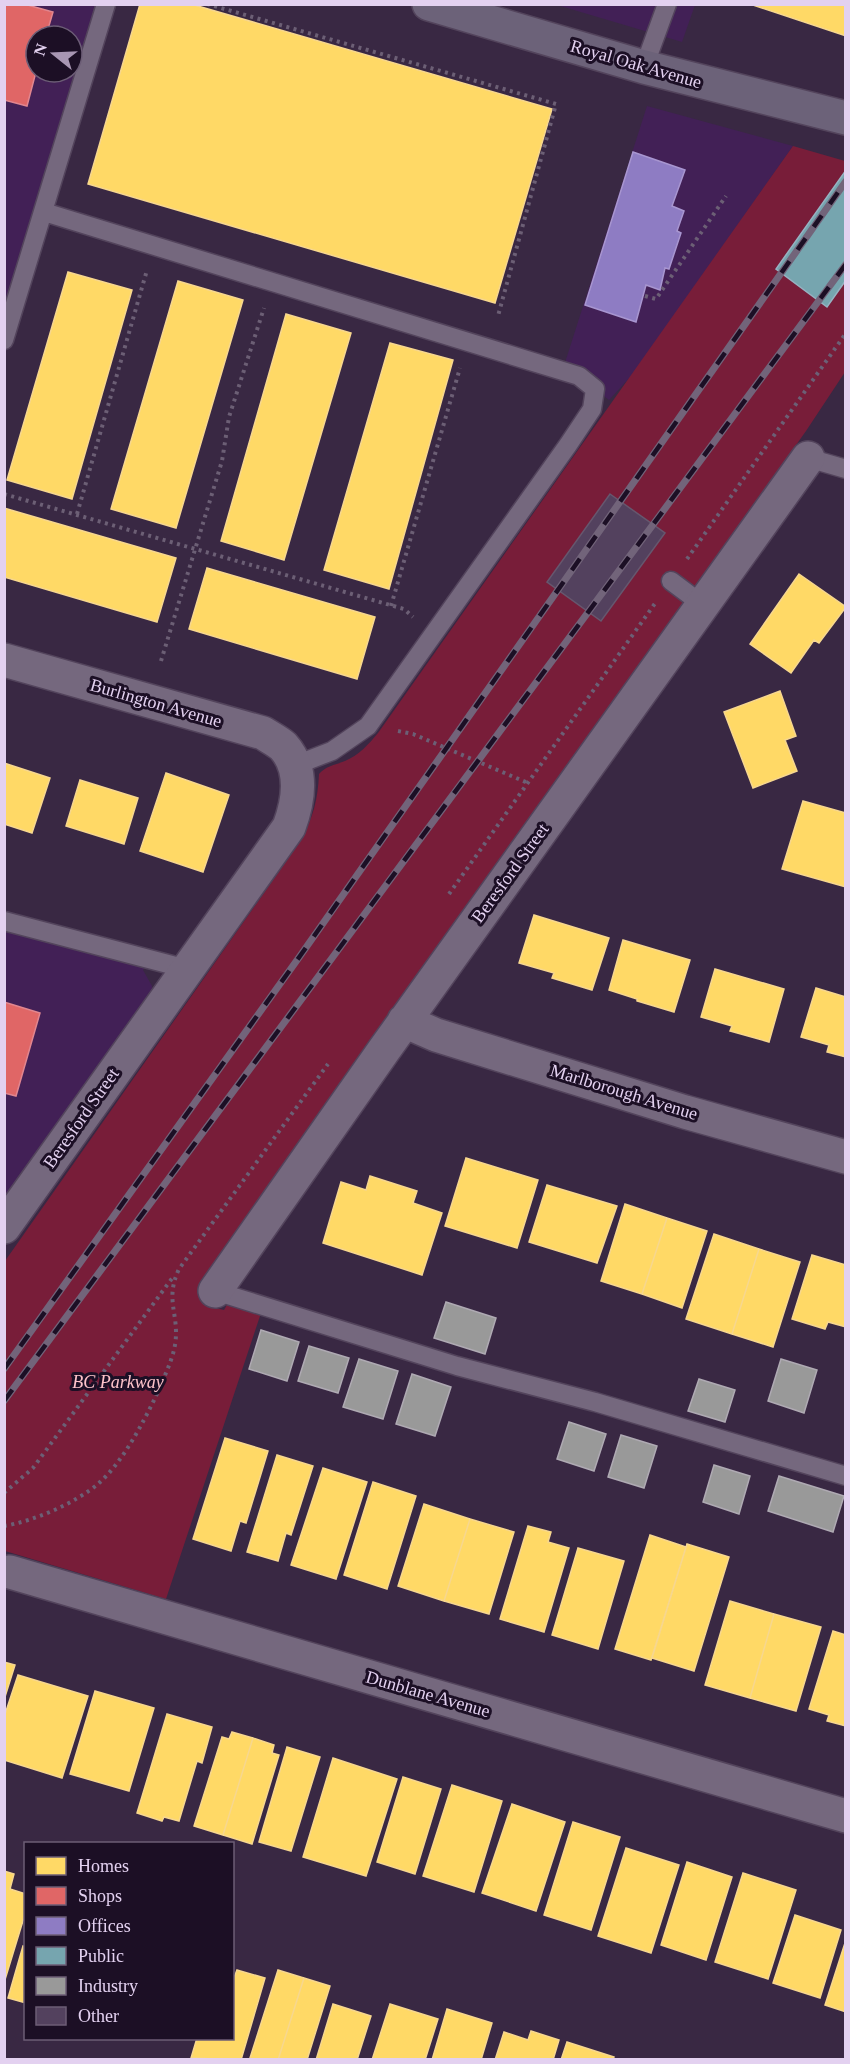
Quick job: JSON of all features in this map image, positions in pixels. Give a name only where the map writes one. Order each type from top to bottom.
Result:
[{"type":"street","name":"Royal Oak Avenue","points":[[429,4],[492,13],[644,67],[846,118]]},
{"type":"street","name":"Beresford Street","points":[[215,1291],[404,1021],[808,458]]},
{"type":"street","name":"Burlington Avenue","points":[[4,660],[263,733],[282,746],[296,765]]},
{"type":"street","name":"Beresford Street","points":[[4,1227],[289,827],[296,810],[298,790],[296,765]]},
{"type":"street","name":"Marlborough Avenue","points":[[404,1021],[436,1035],[674,1108],[846,1157]]},
{"type":"street","name":"Dunblane Avenue","points":[[10,1572],[846,1816]]},
{"type":"lane","points":[[4,340],[106,4]]},
{"type":"lane","points":[[644,67],[666,4]]},
{"type":"lane","points":[[44,212],[579,376],[595,389],[592,409],[568,445],[368,726],[332,751],[296,765]]},
{"type":"lane","points":[[808,458],[846,469]]},
{"type":"lane","points":[[671,580],[703,605]]},
{"type":"lane","points":[[4,921],[188,969]]},
{"type":"lane","points":[[215,1291],[457,1366],[595,1402],[846,1476]]},
{"type":"path","points":[[207,4],[556,105],[498,316]]},
{"type":"path","points":[[645,296],[656,299],[726,196]]},
{"type":"path","points":[[77,514],[148,269]]},
{"type":"path","points":[[161,661],[222,461],[229,417],[265,303]]},
{"type":"path","points":[[391,606],[462,360]]},
{"type":"path","points":[[4,494],[404,609],[418,622]]},
{"type":"path","points":[[368,726],[413,734],[528,783]]},
{"type":"path","points":[[4,1493],[33,1468],[179,1269]]},
{"type":"shaded area","points":[[5,5],[100,5],[84,61],[84,24],[24,24],[24,84],[78,84],[5,340]]},
{"type":"shaded area","points":[[557,5],[695,5],[682,42]]},
{"type":"shaded area","points":[[647,106],[793,146],[633,374],[609,400],[595,389],[562,372]]},
{"type":"shaded area","points":[[5,921],[151,959],[143,970],[152,986],[152,992],[5,1197]]},
{"type":"green space","name":"BC Parkway","points":[[793,146],[845,161],[845,372],[806,431],[369,1045],[200,1292],[200,1298],[211,1307],[224,1310],[232,1296],[263,1307],[166,1599],[5,1551],[5,1261],[302,839],[314,808],[319,774],[328,767],[355,756],[378,733]]},
{"type":"building: Homes","points":[[140,4],[191,4],[552,109],[495,303],[88,184]]},
{"type":"building: Homes","points":[[750,4],[846,4],[846,36]]},
{"type":"building: Homes","points":[[68,272],[132,290],[72,499],[7,480]]},
{"type":"building: Homes","points":[[178,281],[243,300],[176,528],[111,509]]},
{"type":"building: Homes","points":[[286,314],[351,333],[284,560],[221,541]]},
{"type":"building: Homes","points":[[390,343],[453,360],[389,589],[324,570]]},
{"type":"building: Homes","points":[[4,508],[176,558],[157,622],[4,577]]},
{"type":"building: Homes","points":[[207,568],[375,617],[357,679],[189,629]]},
{"type":"building: Homes","points":[[799,574],[846,607],[819,643],[814,640],[791,673],[750,644]]},
{"type":"building: Homes","points":[[780,691],[796,736],[785,740],[797,771],[753,788],[724,712]]},
{"type":"building: Homes","points":[[4,763],[50,778],[32,833],[4,824]]},
{"type":"building: Homes","points":[[166,773],[229,795],[203,872],[140,851]]},
{"type":"building: Homes","points":[[80,780],[138,798],[124,844],[66,826]]},
{"type":"building: Homes","points":[[803,801],[846,813],[846,887],[782,869]]},
{"type":"building: Homes","points":[[534,915],[609,938],[592,990],[552,978],[554,973],[519,963]]},
{"type":"building: Homes","points":[[623,940],[690,960],[674,1012],[609,990]]},
{"type":"building: Homes","points":[[715,969],[784,989],[769,1042],[730,1031],[732,1026],[701,1017]]},
{"type":"building: Homes","points":[[816,988],[846,997],[846,1057],[827,1052],[829,1045],[801,1037]]},
{"type":"building: Homes","points":[[466,1158],[538,1180],[517,1248],[445,1226]]},
{"type":"building: Homes","points":[[370,1176],[417,1191],[413,1203],[442,1213],[422,1275],[323,1243],[341,1182],[366,1190]]},
{"type":"building: Homes","points":[[547,1185],[617,1206],[597,1263],[529,1242]]},
{"type":"building: Homes","points":[[625,1204],[667,1218],[642,1294],[601,1281]]},
{"type":"building: Homes","points":[[667,1218],[707,1231],[682,1308],[642,1294]]},
{"type":"building: Homes","points":[[714,1234],[759,1249],[732,1334],[686,1319]]},
{"type":"building: Homes","points":[[759,1249],[800,1262],[773,1347],[732,1334]]},
{"type":"building: Homes","points":[[812,1255],[846,1265],[846,1327],[828,1322],[825,1329],[792,1319]]},
{"type":"building: Homes","points":[[225,1438],[268,1451],[246,1523],[240,1521],[231,1551],[193,1539]]},
{"type":"building: Homes","points":[[277,1455],[313,1466],[291,1535],[286,1533],[278,1561],[247,1552]]},
{"type":"building: Homes","points":[[323,1468],[367,1482],[336,1579],[291,1565]]},
{"type":"building: Homes","points":[[373,1482],[416,1496],[387,1589],[344,1575]]},
{"type":"building: Homes","points":[[424,1504],[470,1519],[444,1601],[398,1586]]},
{"type":"building: Homes","points":[[470,1519],[514,1532],[489,1614],[444,1601]]},
{"type":"building: Homes","points":[[528,1526],[551,1532],[548,1542],[569,1548],[544,1632],[500,1619]]},
{"type":"building: Homes","points":[[650,1535],[686,1547],[651,1660],[615,1649]]},
{"type":"building: Homes","points":[[687,1544],[729,1557],[694,1671],[652,1658]]},
{"type":"building: Homes","points":[[578,1548],[624,1561],[598,1649],[552,1635]]},
{"type":"building: Homes","points":[[730,1601],[774,1614],[750,1698],[705,1685]]},
{"type":"building: Homes","points":[[774,1614],[821,1627],[796,1711],[750,1698]]},
{"type":"building: Homes","points":[[833,1631],[846,1635],[846,1726],[827,1721],[829,1715],[809,1709]]},
{"type":"building: Homes","points":[[4,1662],[15,1665],[4,1700]]},
{"type":"building: Homes","points":[[18,1675],[88,1696],[62,1778],[4,1760],[4,1717]]},
{"type":"building: Homes","points":[[95,1691],[154,1708],[129,1791],[70,1774]]},
{"type":"building: Homes","points":[[167,1714],[212,1727],[202,1763],[197,1761],[179,1821],[164,1817],[162,1821],[137,1813]]},
{"type":"building: Homes","points":[[232,1732],[253,1738],[223,1835],[194,1826],[222,1737],[229,1739]]},
{"type":"building: Homes","points":[[253,1738],[274,1745],[272,1753],[279,1755],[252,1844],[223,1835]]},
{"type":"building: Homes","points":[[287,1747],[320,1757],[291,1851],[259,1842]]},
{"type":"building: Homes","points":[[333,1758],[397,1779],[366,1876],[303,1857]]},
{"type":"building: Homes","points":[[403,1777],[441,1789],[415,1874],[377,1862]]},
{"type":"building: Homes","points":[[452,1785],[502,1801],[474,1892],[423,1876]]},
{"type":"building: Homes","points":[[512,1804],[565,1822],[536,1911],[482,1893]]},
{"type":"building: Homes","points":[[573,1822],[620,1837],[591,1930],[544,1915]]},
{"type":"building: Homes","points":[[626,1848],[679,1865],[651,1953],[598,1936]]},
{"type":"building: Homes","points":[[687,1862],[732,1877],[706,1960],[661,1945]]},
{"type":"building: Homes","points":[[4,1871],[14,1874],[10,1889],[24,1893],[24,1918],[4,1983]]},
{"type":"building: Homes","points":[[743,1873],[796,1890],[768,1979],[715,1962]]},
{"type":"building: Homes","points":[[795,1915],[841,1930],[820,1998],[773,1983]]},
{"type":"building: Homes","points":[[846,1944],[846,2012],[825,2005]]},
{"type":"building: Homes","points":[[23,1946],[24,2002],[8,1998]]},
{"type":"building: Homes","points":[[237,1970],[265,1978],[241,2060],[191,2058],[196,2040],[234,2040],[234,1978]]},
{"type":"building: Homes","points":[[278,1970],[304,1978],[278,2060],[251,2060],[250,2058]]},
{"type":"building: Homes","points":[[304,1978],[330,1986],[307,2060],[278,2060]]},
{"type":"building: Homes","points":[[333,2004],[371,2016],[357,2060],[316,2060]]},
{"type":"building: Homes","points":[[390,2004],[438,2019],[425,2060],[372,2060]]},
{"type":"building: Homes","points":[[447,2009],[492,2023],[481,2060],[432,2060]]},
{"type":"building: Homes","points":[[531,2031],[559,2040],[553,2060],[495,2060],[504,2032],[528,2040]]},
{"type":"building: Homes","points":[[567,2042],[614,2057],[613,2060],[561,2060]]},
{"type":"building: Shops","points":[[4,4],[24,4],[53,12],[50,24],[24,24],[24,84],[33,84],[27,106],[4,100]]},
{"type":"building: Shops","points":[[4,1002],[40,1013],[16,1096],[4,1093]]},
{"type":"building: Offices","points":[[633,152],[685,170],[672,206],[684,211],[677,231],[681,233],[669,269],[665,268],[660,290],[646,285],[636,322],[585,305]]},
{"type":"building: Public","points":[[846,170],[846,280],[827,307],[776,269]]},
{"type":"building: Industry","points":[[446,1302],[496,1318],[485,1354],[434,1338]]},
{"type":"building: Industry","points":[[261,1330],[299,1342],[287,1381],[249,1369]]},
{"type":"building: Industry","points":[[309,1346],[349,1358],[338,1393],[298,1381]]},
{"type":"building: Industry","points":[[359,1359],[398,1371],[383,1419],[343,1407]]},
{"type":"building: Industry","points":[[781,1359],[817,1370],[804,1413],[768,1401]]},
{"type":"building: Industry","points":[[412,1374],[451,1387],[435,1436],[396,1424]]},
{"type":"building: Industry","points":[[699,1379],[735,1390],[725,1422],[688,1411]]},
{"type":"building: Industry","points":[[569,1422],[606,1434],[594,1471],[557,1459]]},
{"type":"building: Industry","points":[[621,1435],[657,1446],[644,1488],[608,1477]]},
{"type":"building: Industry","points":[[714,1465],[750,1476],[739,1514],[703,1502]]},
{"type":"building: Industry","points":[[779,1476],[844,1496],[833,1532],[768,1511]]},
{"type":"building: Other","points":[[610,494],[665,533],[601,621],[547,582]]},
{"type":"railway","points":[[4,1369],[300,956],[846,181]]},
{"type":"railway","points":[[4,1401],[846,264]]}]
